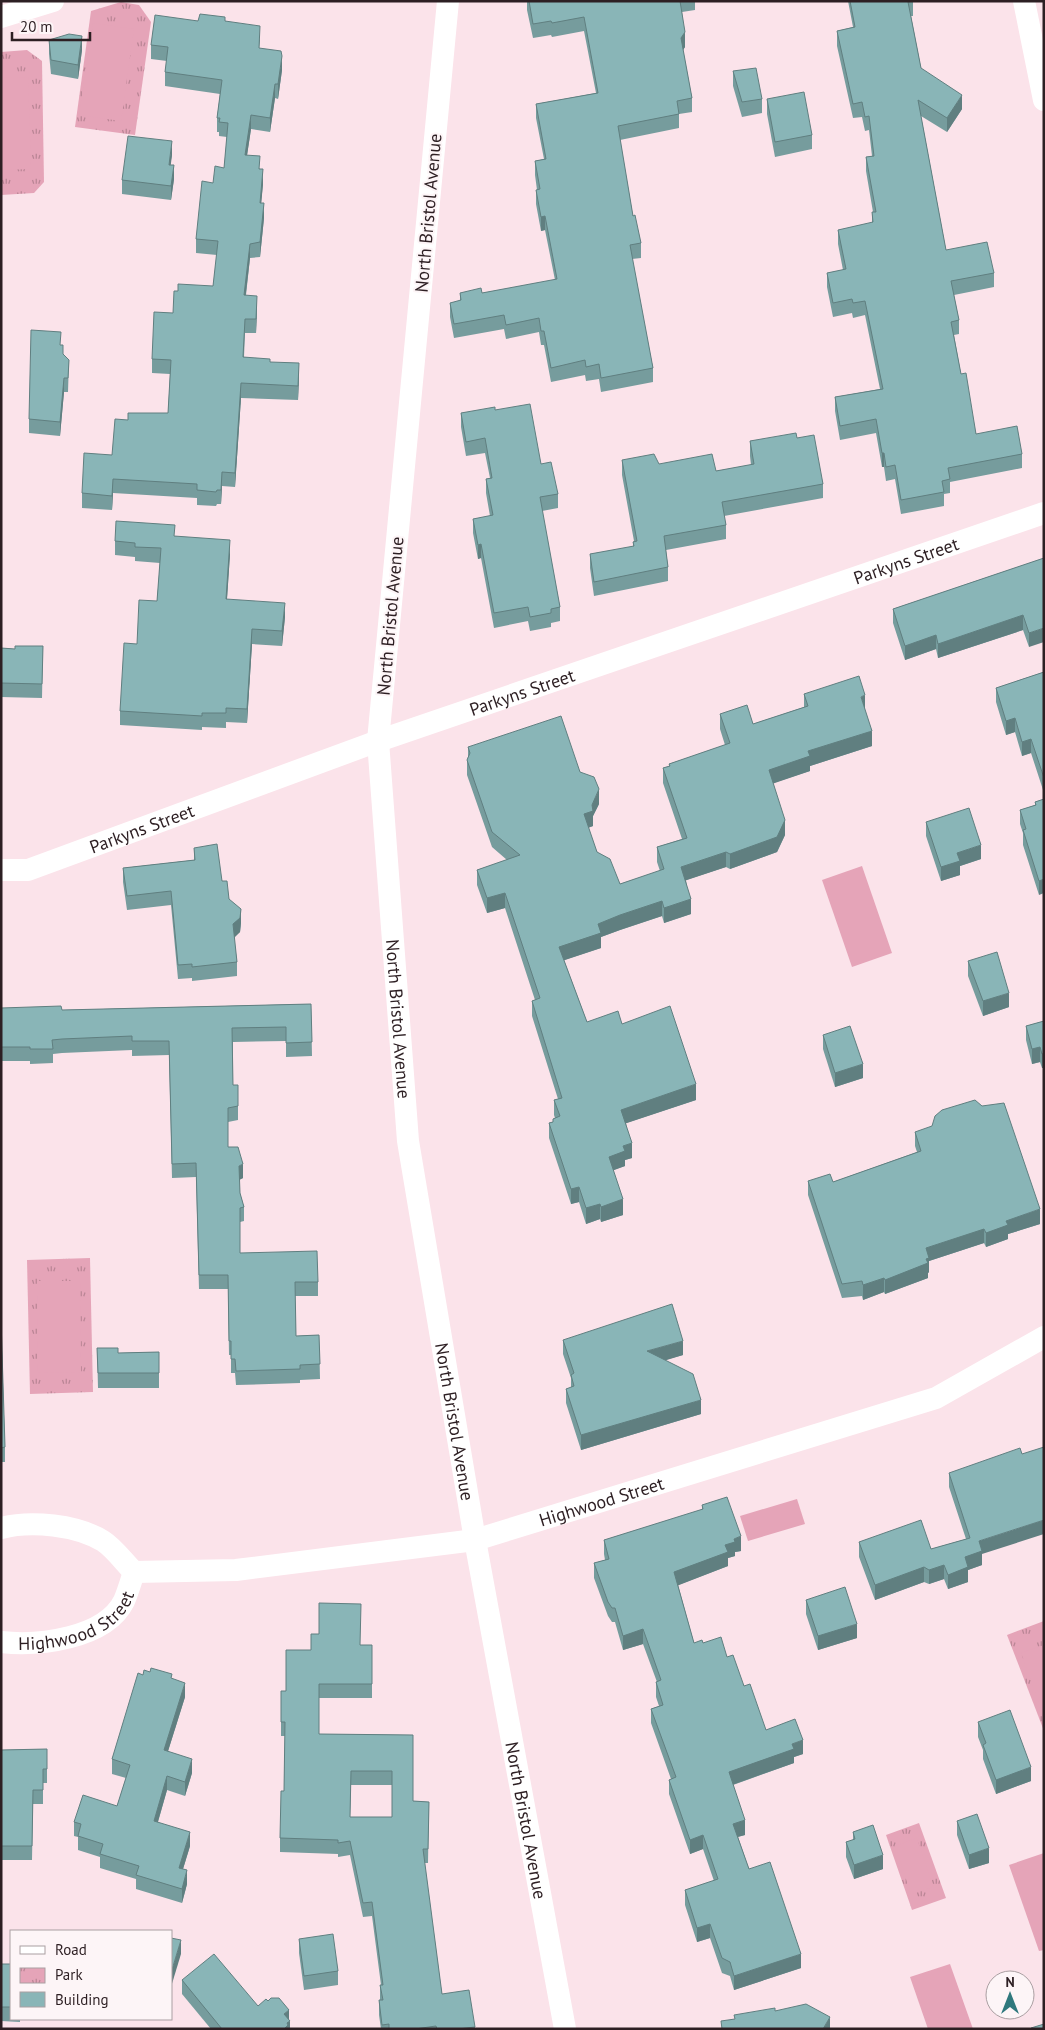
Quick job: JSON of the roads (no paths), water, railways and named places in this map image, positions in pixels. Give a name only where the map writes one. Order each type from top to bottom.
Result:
[{"type":"street","points":[[1,17],[52,1]]},
{"type":"street","name":"North Bristol Avenue","points":[[448,1],[378,741],[408,1141],[475,1540],[565,2029]]},
{"type":"street","points":[[1024,1],[1044,100]]},
{"type":"street","name":"Parkyns Street","points":[[1,870],[28,870],[378,741],[1044,513]]},
{"type":"street","name":"Highwood Street","points":[[1,1528],[40,1524],[70,1529],[104,1542],[134,1572],[236,1570],[475,1540],[936,1398],[1044,1337]]},
{"type":"street","name":"Highwood Street","points":[[1,1642],[26,1645],[69,1639],[106,1621],[123,1602],[134,1572]]}]
